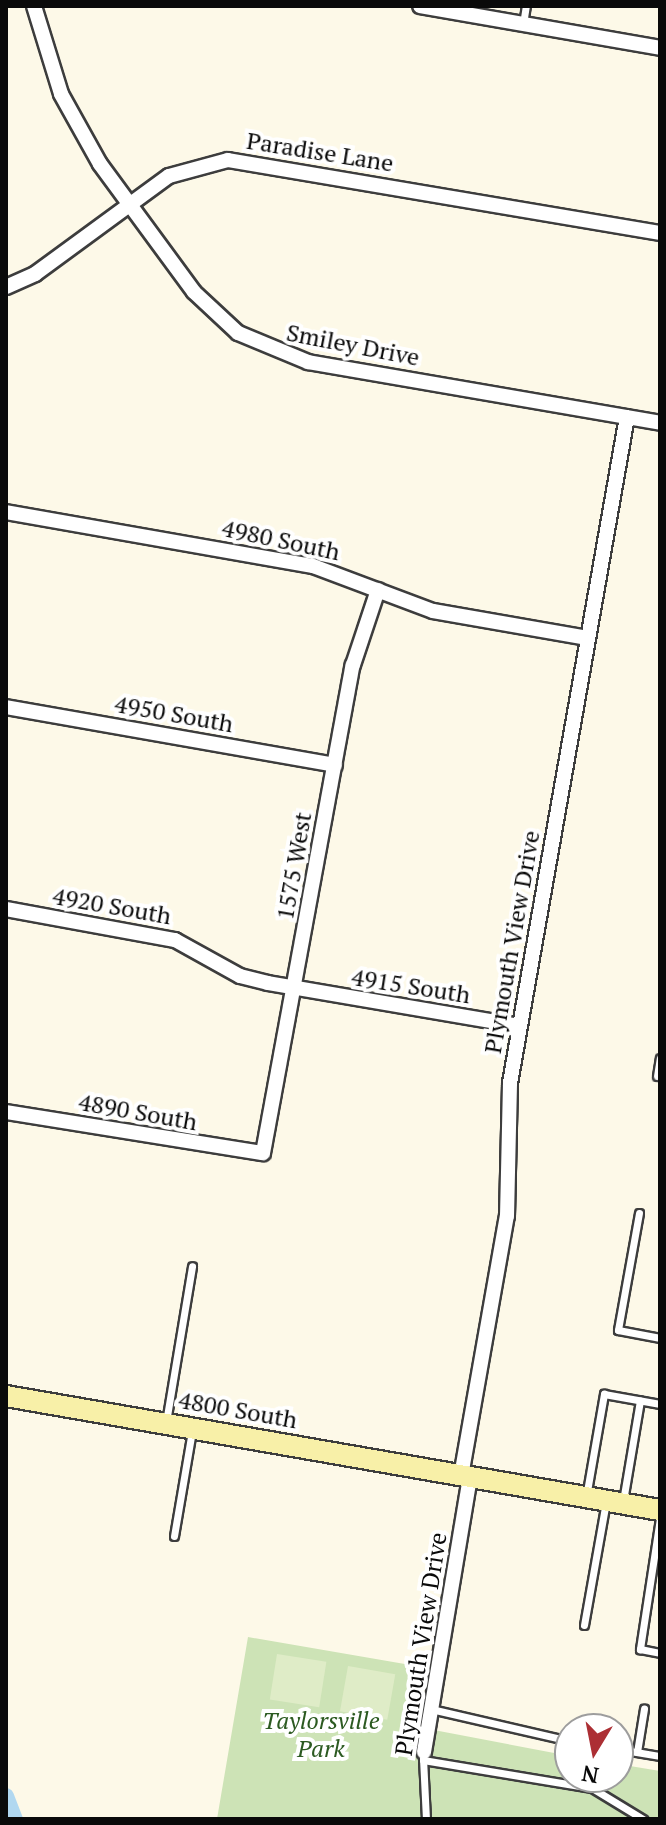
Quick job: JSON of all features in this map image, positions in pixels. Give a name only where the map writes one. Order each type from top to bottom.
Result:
[{"type":"street","name":"Smiley Drive","points":[[34,6],[61,94],[129,204],[207,307],[273,352],[660,423]]},
{"type":"street","points":[[420,6],[660,48]]},
{"type":"street","name":"Paradise Lane","points":[[6,287],[35,274],[129,204],[184,169],[243,160],[660,233]]},
{"type":"street","name":"Plymouth View Drive","points":[[424,1756],[507,1216],[508,1099],[519,1026],[627,417]]},
{"type":"street","name":"4980 South","points":[[6,512],[313,566],[448,615],[588,638]]},
{"type":"street","name":"1575 West","points":[[263,1153],[353,665],[378,590]]},
{"type":"street","name":"4950 South","points":[[6,707],[335,765]]},
{"type":"street","name":"4920 South","points":[[6,909],[175,940],[240,976],[295,989]]},
{"type":"street","name":"4915 South","points":[[295,989],[519,1026]]},
{"type":"street","name":"4890 South","points":[[6,1112],[263,1153]]},
{"type":"street","name":"4800 South","points":[[6,1396],[660,1510]]},
{"type":"lane","points":[[523,24],[526,6]]},
{"type":"lane","points":[[657,1076],[660,1058]]},
{"type":"lane","points":[[639,1213],[618,1330],[660,1338]]},
{"type":"lane","points":[[166,1424],[192,1266]]},
{"type":"lane","points":[[605,1500],[604,1394],[660,1404]]},
{"type":"lane","points":[[584,1625],[605,1500],[640,1400]]},
{"type":"lane","points":[[174,1536],[192,1429]]},
{"type":"lane","points":[[660,1518],[657,1559],[640,1649],[660,1653]]},
{"type":"lane","points":[[431,1709],[554,1737]]},
{"type":"lane","points":[[637,1752],[644,1709]]},
{"type":"lane","points":[[634,1752],[660,1756]]},
{"type":"lane","points":[[424,1756],[592,1788],[616,1798],[643,1819]]},
{"type":"lane","name":"Plymouth View Drive","points":[[424,1756],[426,1819]]},
{"type":"green space","name":"Taylorsville Park","points":[[248,1637],[428,1668],[418,1727],[554,1753],[554,1793],[634,1793],[634,1767],[660,1771],[660,1819],[217,1819]]},
{"type":"green space","points":[[277,1654],[326,1662],[319,1707],[270,1699]]},
{"type":"green space","points":[[348,1666],[395,1674],[387,1720],[340,1711]]},
{"type":"waterway","points":[[6,1796],[15,1819]]}]
